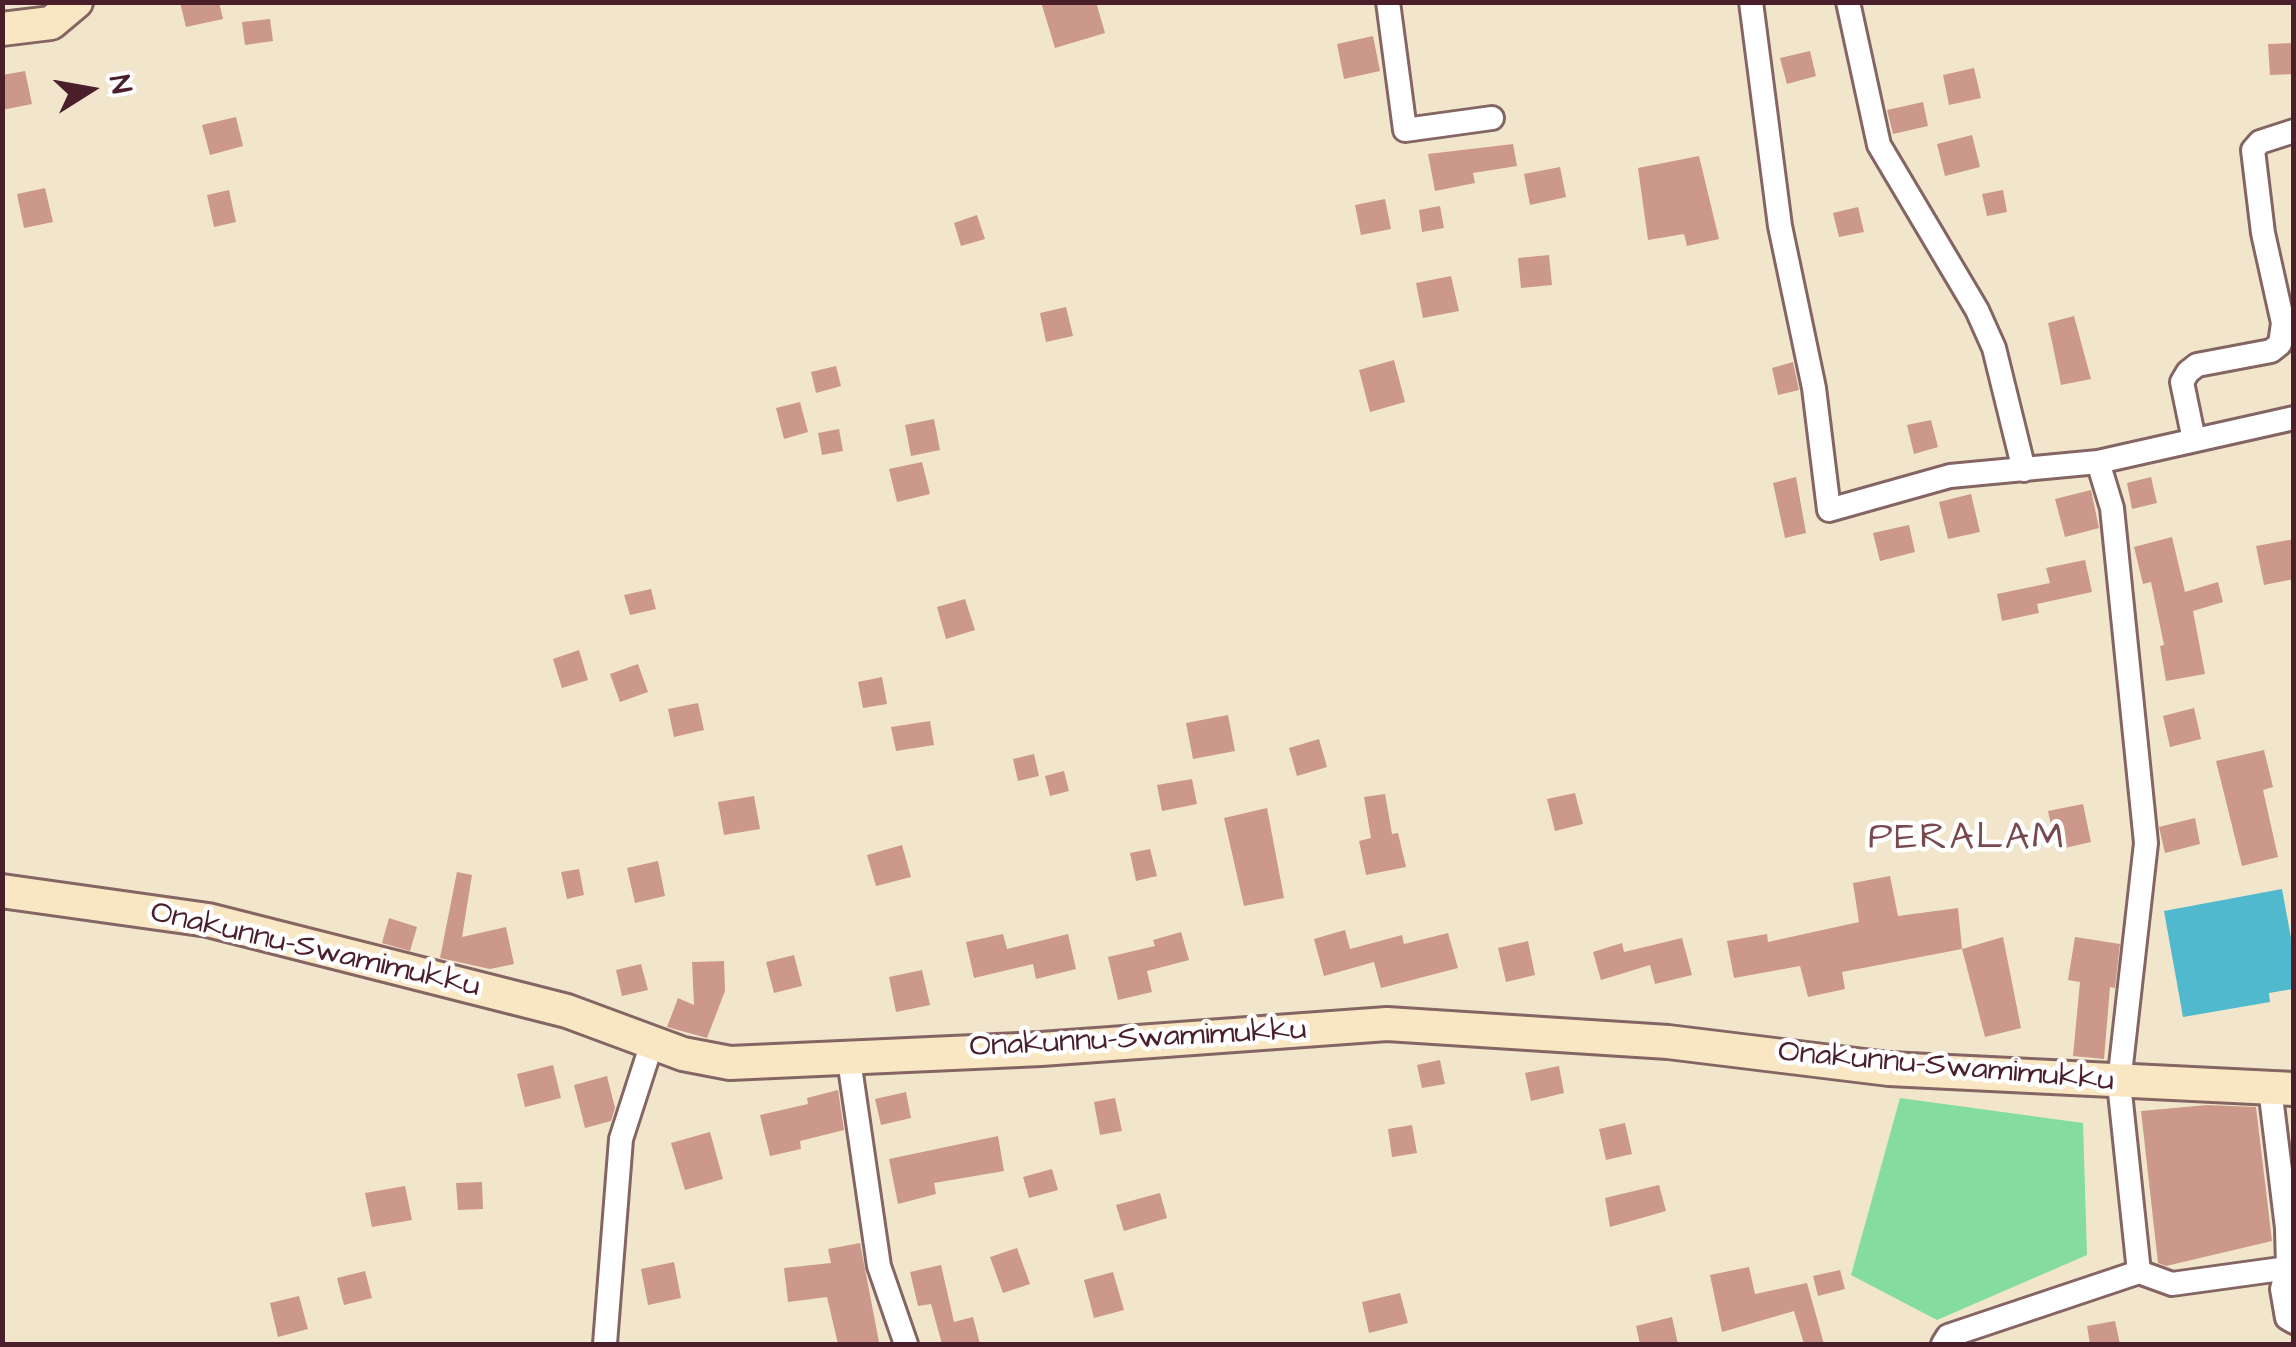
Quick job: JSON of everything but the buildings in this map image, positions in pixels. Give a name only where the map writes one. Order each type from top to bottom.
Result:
[{"type":"street","points":[[2,30],[51,22],[76,2]]},
{"type":"street","points":[[1388,2],[1405,130],[1492,118]]},
{"type":"street","points":[[1752,2],[1780,226],[1814,388],[1829,510],[1950,476],[2098,462],[2294,418]]},
{"type":"street","points":[[1848,2],[1879,145],[1982,322],[2007,393],[2024,470]]},
{"type":"street","points":[[2194,440],[2182,382],[2188,372],[2198,365],[2271,351],[2280,344],[2283,324],[2263,233],[2253,150],[2260,142],[2294,131]]},
{"type":"street","points":[[2098,462],[2112,508],[2146,842],[2119,1084],[2139,1272]]},
{"type":"street","name":"Onakunnu-Swamimukku","points":[[2,891],[208,920],[550,1006],[652,1043],[730,1063],[848,1060],[1387,1024],[1668,1042],[1889,1069],[2119,1084],[2282,1088]]},
{"type":"street","points":[[605,1344],[621,1139],[652,1043]]},
{"type":"street","points":[[848,1060],[879,1266],[906,1344]]},
{"type":"street","points":[[2282,1088],[2288,1268],[2282,1289],[2287,1318],[2294,1322]]},
{"type":"street","points":[[1943,1344],[1948,1336],[2139,1272],[2172,1284],[2288,1268]]},
{"type":"green space","points":[[1900,1098],[2083,1123],[2087,1255],[1937,1320],[1851,1275]]},
{"type":"water","points":[[2282,889],[2293,949],[2293,989],[2269,993],[2270,1002],[2183,1017],[2164,911]]},
{"type":"district","name":"PERALAM","points":[[1967,840]]}]
